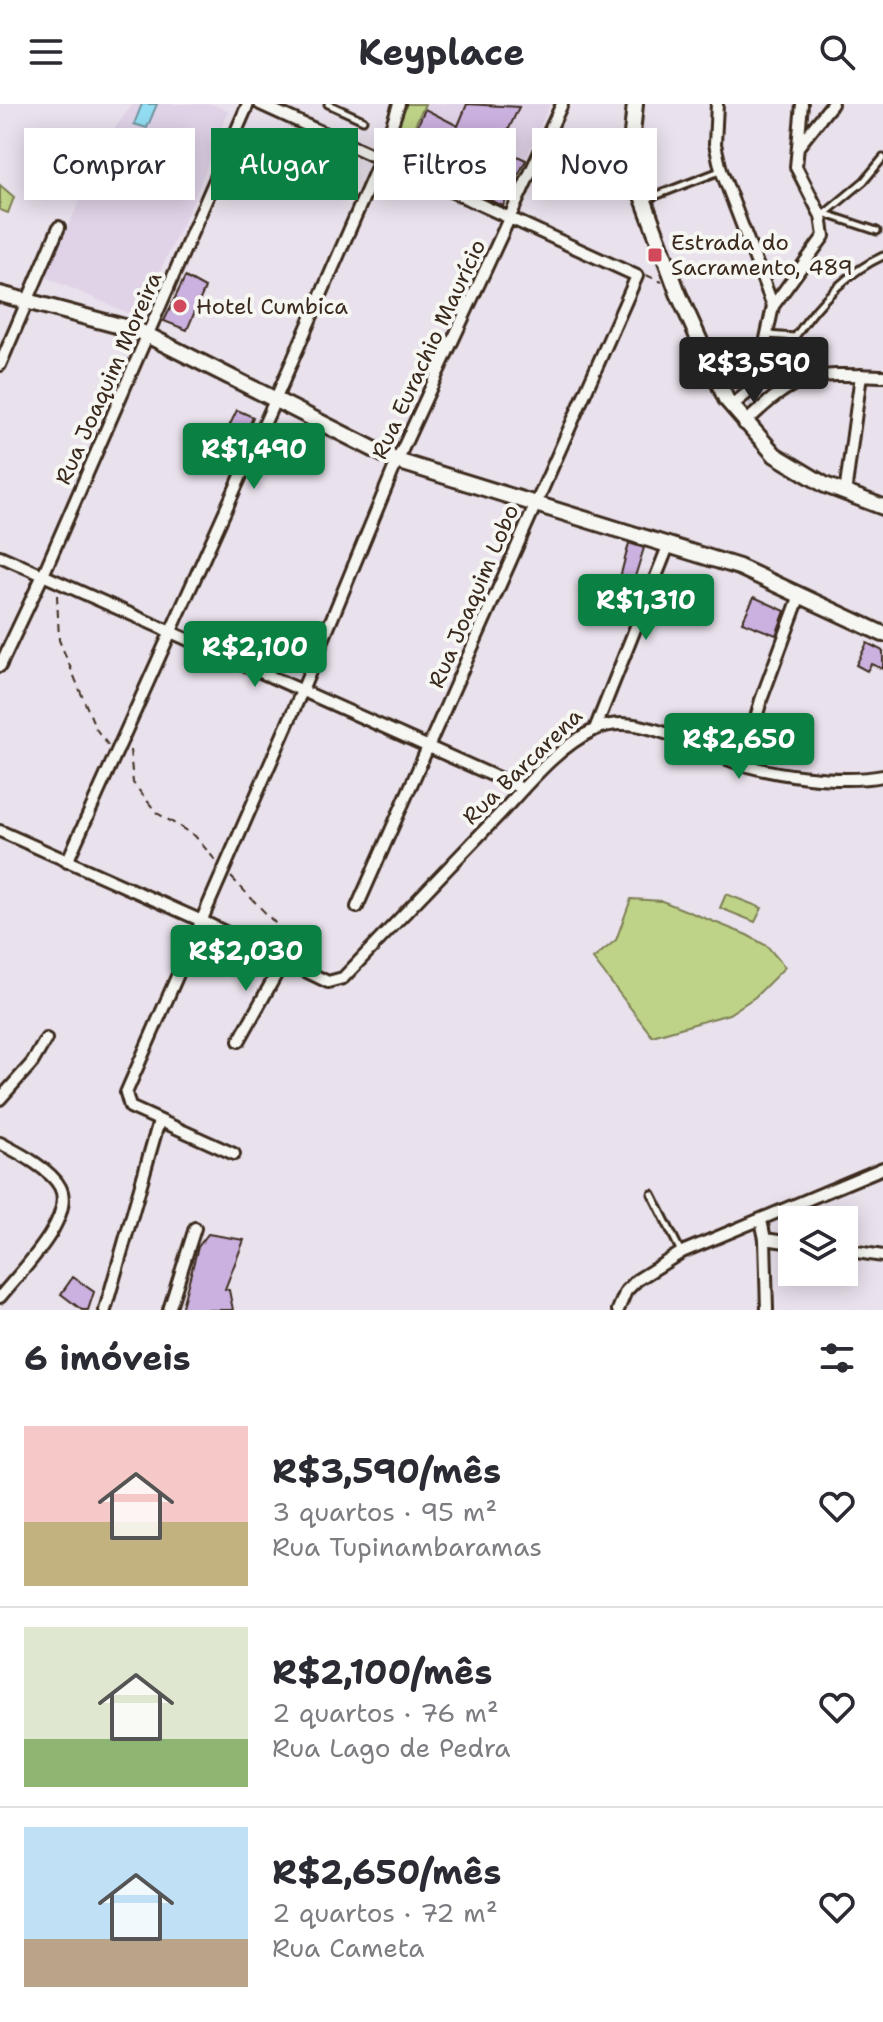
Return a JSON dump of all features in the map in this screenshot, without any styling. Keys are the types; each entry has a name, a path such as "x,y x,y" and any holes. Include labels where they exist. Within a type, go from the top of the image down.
{"main road":[{"path":"635,104 632,158 644,201 678,293 731,406 775,455 845,494 883,507"},
{"path":"0,294 149,335 397,461 739,567 883,634"}],"street":[{"name":"Rua Joaquim Moreira","path":"0,666 149,335 248,104"},
{"path":"260,104 374,157"},
{"path":"391,128 399,104"},
{"name":"Rua Eurachio Maurício","path":"234,1154 130,1107 126,1093 302,691 397,461 562,104"},
{"path":"717,104 715,144 721,170 773,306"},
{"path":"731,406 747,396 758,380 773,306 819,247 824,236 823,215 797,173 802,104"},
{"path":"797,149 832,104"},
{"path":"67,862 172,633 374,174"},
{"path":"474,200 637,276"},
{"path":"0,365 59,227"},
{"name":"Rua Joaquim Lobo","path":"357,907 637,276"},
{"path":"845,494 861,375"},
{"path":"744,424 777,393 805,378 883,376"},
{"path":"758,380 765,392 777,393"},
{"name":"Rua Barcarena","path":"296,968 328,982 343,978 523,789 560,753 595,729 669,544"},
{"path":"0,556 523,789"},
{"path":"743,765 756,715 800,595"},
{"path":"595,729 618,723 639,725 683,738 743,765 849,779 883,776"},
{"path":"0,831 202,921 296,968"},
{"path":"239,1041 283,962"},
{"path":"0,1099 32,1063 46,1039"},
{"path":"105,1310 159,1121"},
{"path":"0,1143 51,1177 60,1187 64,1201 57,1225 0,1297"},
{"path":"618,1310 626,1291 637,1280 682,1252 883,1168"},
{"path":"761,1220 765,1239 767,1310"},
{"path":"169,1310 195,1228"},
{"path":"765,1239 778,1241"},
{"path":"858,1252 883,1256"}],"lane":[{"path":"328,104 363,120"},
{"path":"823,215 864,181 883,158"},
{"path":"644,201 721,170"},
{"path":"823,215 877,231"},
{"path":"767,335 795,337 818,303 868,262 883,256"},
{"path":"652,1194 682,1252"}],"path":[{"path":"637,276 644,274 667,284 671,295 678,293"},
{"path":"57,582 59,640 96,729 110,747 122,743 132,752 133,783 157,813 195,836 299,948 296,968"}],"shaded area":[{"path":"133,104 212,104 228,111 221,128 211,128 211,155 195,197 195,128 115,128"},
{"path":"425,104 550,104 539,128 532,128 532,144 525,160 516,155 516,128 462,128 423,108"},
{"path":"80,200 194,200 138,317 45,277"}],"green space":[{"path":"404,104 425,104 414,128 395,128"},
{"path":"0,185 14,197 8,213 0,210"},
{"path":"726,894 762,908 755,922 720,908"},
{"path":"631,899 662,901 747,935 767,946 785,967 755,997 729,1014 652,1036 593,959 616,940"}],"water":[{"path":"142,104 157,104 147,128 134,124"}],"building":[{"path":"467,104 519,107 509,128 416,128 425,109 458,126"},
{"path":"516,155 526,160 516,180"},
{"path":"490,200 506,200 503,206"},
{"path":"185,277 205,288 187,330 164,321"},
{"path":"237,410 253,417 240,447 223,439"},
{"path":"629,543 644,548 633,583 620,578"},
{"path":"754,597 785,611 776,635 742,622"},
{"path":"867,643 883,651 883,669 871,664 867,671 856,665"},
{"path":"208,1234 244,1240 225,1289 229,1290 233,1310 181,1310 198,1247"},
{"path":"73,1277 94,1292 88,1310 82,1310 61,1294"}],"place":[{"name":"Estrada do Sacramento, 489","path":"655,255"},
{"name":"Hotel Cumbica","path":"180,306"}]}
